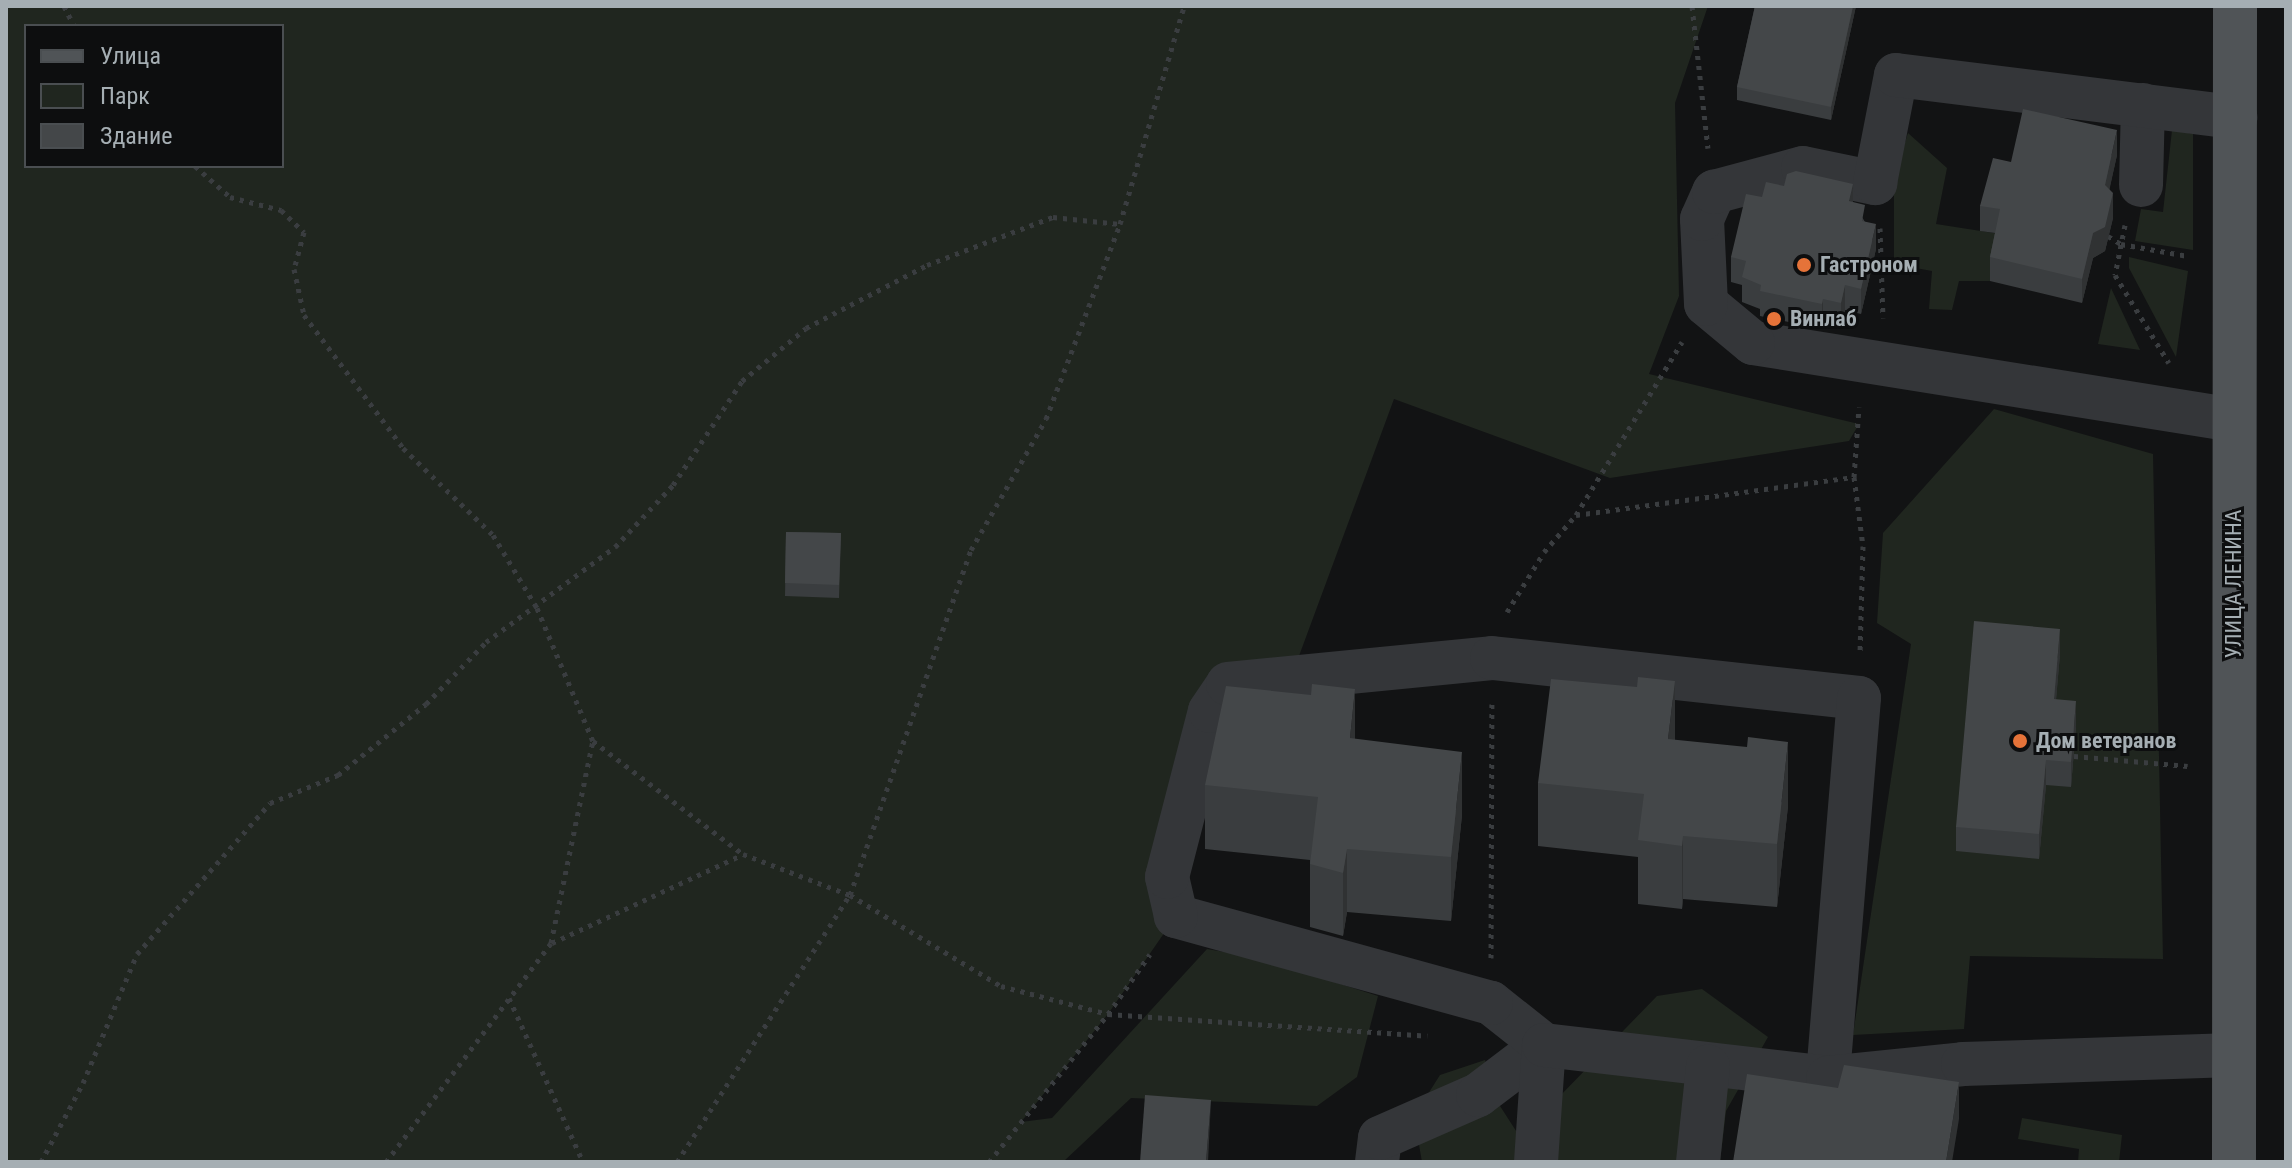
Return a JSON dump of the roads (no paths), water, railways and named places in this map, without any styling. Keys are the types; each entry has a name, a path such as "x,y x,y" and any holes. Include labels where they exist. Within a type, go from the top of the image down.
{"main road":[{"name":"УЛИЦА ЛЕНИНА","path":"2234,1162 2218,417 2235,117 2235,6"}],"lane":[{"path":"2218,417 1753,343 1706,304 1702,219 1714,192 1803,168 1875,183 1896,75 2235,117"},
{"path":"2141,185 2143,105"},
{"path":"1828,1078 1859,698 1492,658 1228,684 1210,711 1167,877 1176,916 1491,1003 1544,1045 1708,1067 1828,1078 1963,1064 2233,1055"},
{"path":"1377,1162 1380,1138 1478,1095 1544,1045"},
{"path":"1536,1162 1544,1045"},
{"path":"1698,1162 1708,1067"}],"place":[{"name":"Гастроном","path":"1804,265"},
{"name":"Винлаб","path":"1774,319"},
{"name":"Дом ветеранов","path":"2020,741"}]}
